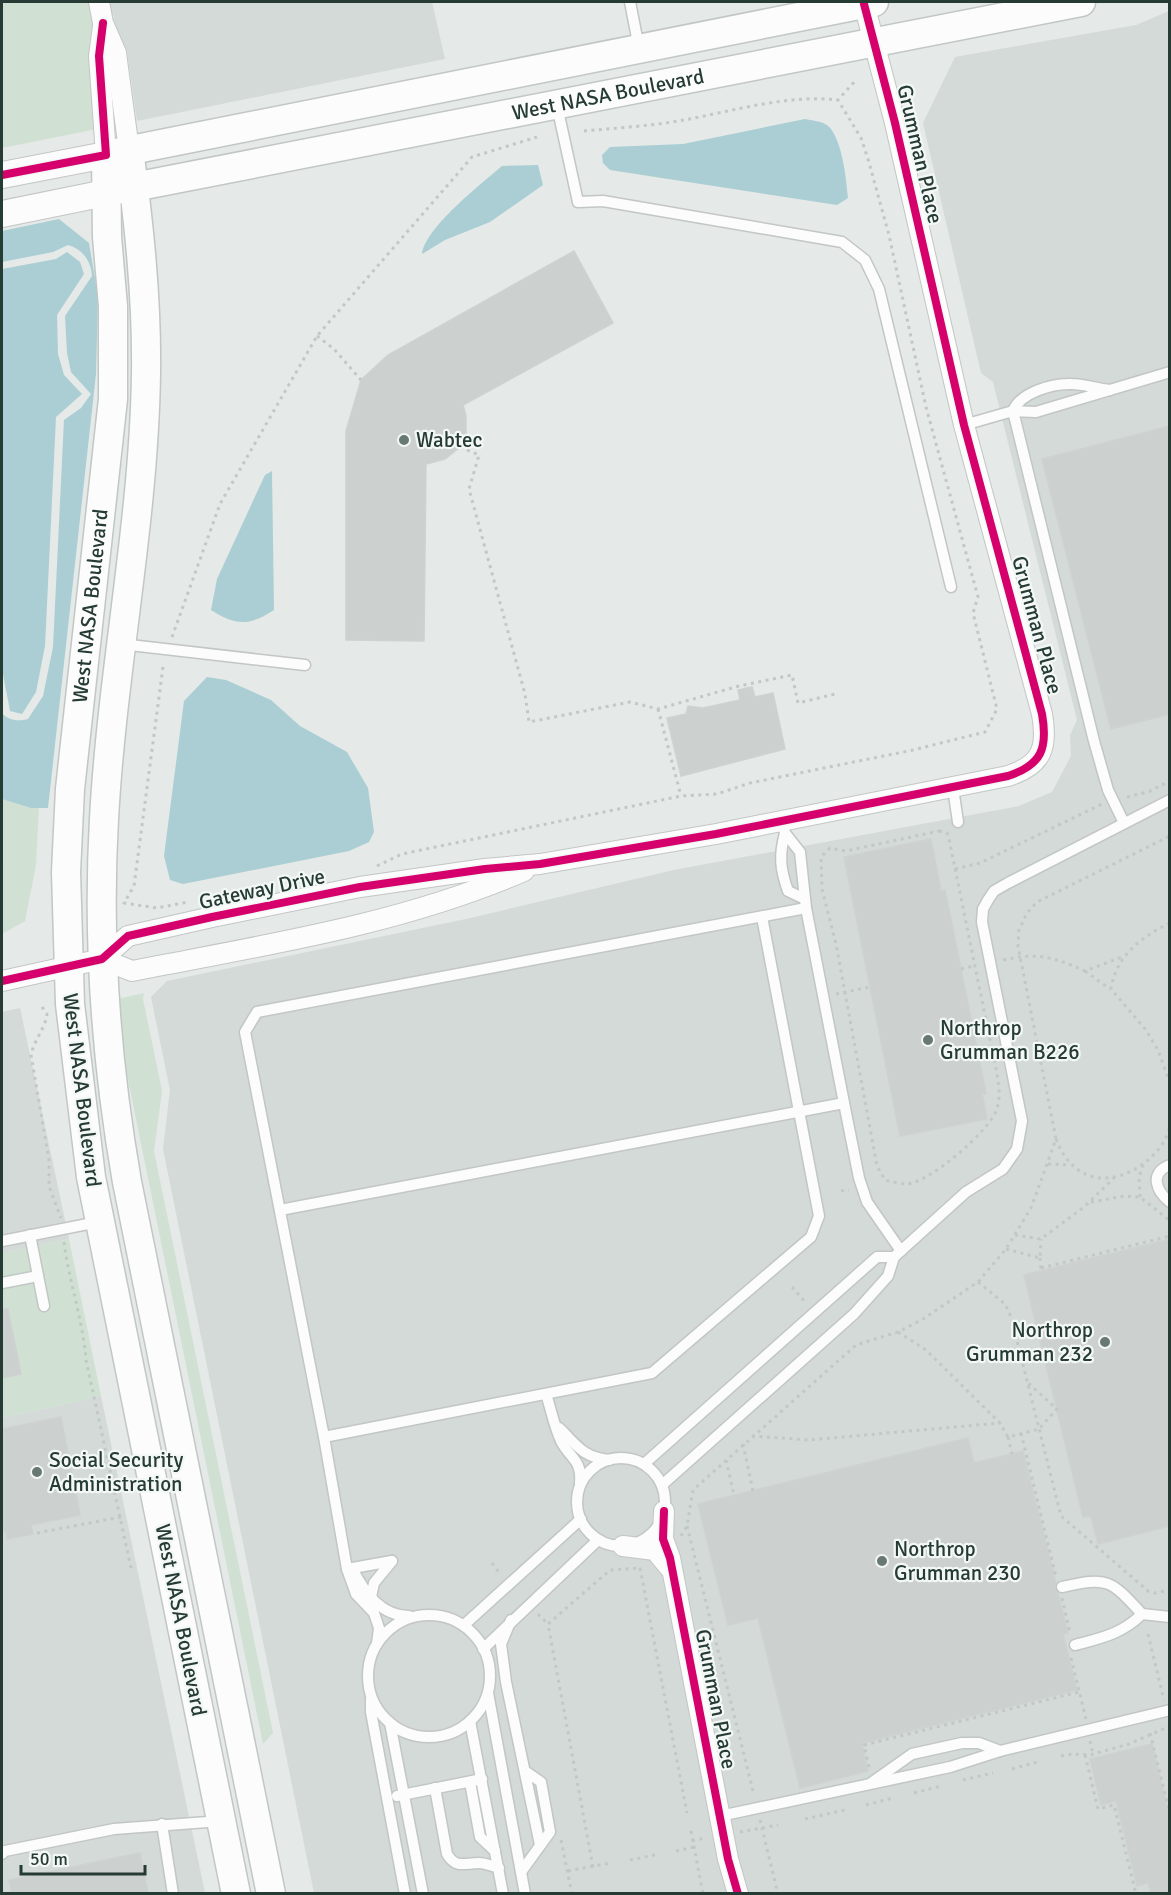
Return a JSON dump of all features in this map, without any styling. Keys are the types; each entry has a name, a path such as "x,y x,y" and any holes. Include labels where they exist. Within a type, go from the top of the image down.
{"main road":[{"name":"West NASA Boulevard","path":"236,1893 100,1222 79,1092 67,967 66,872 71,779 113,399 113,306 120,190 117,152 867,2"},
{"name":"West NASA Boulevard","path":"120,190 1081,2"},
{"name":"West NASA Boulevard","path":"120,190 143,278 146,374 143,439 104,819 102,959 111,1075 121,1147 271,1893"},
{"path":"201,1719 234,1713"}],"street":[{"path":"2,175 117,152 116,53 103,23 99,2"},
{"name":"Grumman Place","path":"540,864 784,827 1022,771 1038,759 1044,734 1042,714 964,425 874,43 867,2"},
{"path":"2,214 120,190"},
{"path":"102,959 132,971 356,926 454,899 540,864"},
{"name":"Gateway Drive","path":"2,981 102,959 128,936 212,917 360,887 485,869 540,864"},
{"name":"Grumman Place","path":"664,1511 663,1539 673,1573 720,1816 738,1893"},
{"name":"Grumman Place","path":"623,1546 655,1550 673,1573"}],"lane":[{"path":"630,2 640,49"},
{"path":"557,105 578,202 603,201 682,216 823,237 850,246 865,260 879,289 951,587"},
{"path":"964,425 1013,411 1035,412 1170,372"},
{"path":"1110,390 1071,384 1060,385 1034,392 1017,402 1013,411 1094,741 1108,790 1124,823"},
{"path":"121,644 305,665"},
{"path":"953,788 958,822"},
{"path":"662,1485 854,1314 888,1276 898,1254 966,1192 1003,1169 1012,1159 1022,1134 1022,1121 982,922 983,909 994,891 1170,800"},
{"path":"784,827 800,852 806,903 859,1178 867,1202 898,1254"},
{"path":"784,827 779,855 783,877 788,891 806,903"},
{"path":"405,1893 370,1712 368,1670 379,1628 374,1613 356,1594 344,1554 324,1437 245,1032 257,1012 762,917 806,903"},
{"path":"324,1437 652,1373 811,1237 819,1216 762,917"},
{"path":"280,1210 844,1103"},
{"path":"1170,1165 1157,1175 1155,1185 1159,1194 1170,1202"},
{"path":"2,1241 100,1222"},
{"path":"30,1235 44,1306"},
{"path":"644,1464 877,1257 898,1254"},
{"path":"2,1283 38,1276"},
{"path":"546,1394 556,1426 562,1442 581,1470 578,1498 581,1519 598,1540 623,1546 638,1543 650,1536 664,1511 662,1485 644,1464 621,1458 609,1460 592,1458 580,1450 556,1426"},
{"path":"580,1487 586,1475 609,1460"},
{"path":"464,1625 581,1519"},
{"path":"483,1648 598,1540"},
{"path":"349,1568 392,1561 374,1582 371,1597"},
{"path":"349,1568 384,1611 398,1616 430,1615 455,1619 464,1625 483,1648 489,1677 487,1692 525,1893"},
{"path":"1062,1587 1100,1580 1113,1585 1142,1614 1170,1617"},
{"path":"1075,1646 1114,1635 1126,1629 1142,1614"},
{"path":"376,1644 387,1631 417,1616"},
{"path":"511,1620 501,1644 506,1682 525,1771 541,1782 550,1832 521,1872"},
{"path":"371,1696 390,1723 405,1732 422,1737 439,1736 456,1730 470,1721 487,1692"},
{"path":"720,1816 950,1767 1000,1751 1167,1706"},
{"path":"470,1721 504,1893"},
{"path":"390,1723 423,1893"},
{"path":"869,1785 912,1754 962,1743 979,1743 1000,1751"},
{"path":"387,1798 482,1779"},
{"path":"470,1782 480,1837 495,1851"},
{"path":"435,1788 447,1854 452,1862 459,1866 481,1863 499,1868"},
{"path":"2,1854 5,1851 114,1829 221,1821"},
{"path":"162,1824 173,1893"}],"path":[{"path":"838,100 855,81"},
{"path":"584,131 679,121 821,98 838,100"},
{"path":"368,869 402,854 681,796 717,794 750,783 913,750 985,732 997,709 973,613 978,597 926,407 889,235 861,138 838,100"},
{"path":"172,637 220,504 317,336 472,157 537,137"},
{"path":"317,336 334,349 361,381"},
{"path":"460,447 479,455 469,489 525,694 529,722 630,702 658,709 740,686 792,675 798,703 835,694"},
{"path":"163,667 134,886 124,903 157,908 192,902"},
{"path":"658,709 681,796"},
{"path":"1123,798 1148,792 1170,781"},
{"path":"955,869 980,864 1104,803"},
{"path":"878,1183 885,1180 908,1184 935,1171 982,1132 995,1114 999,1085 949,839 944,832 846,851 830,848 825,850 821,857 822,889 845,992 878,1166 885,1180"},
{"path":"1085,971 1122,957 1155,930 1170,922"},
{"path":"998,961 1019,956 1053,957 1085,971 1111,989 1146,1030 1158,1050 1170,1083"},
{"path":"1111,989 1113,972 1122,957"},
{"path":"961,969 980,965"},
{"path":"834,994 870,987"},
{"path":"42,1007 47,1014 46,1021 33,1044 32,1055 49,1160 49,1186 57,1201 76,1310 86,1343 86,1360 122,1517 131,1568"},
{"path":"1015,1235 1041,1239 1089,1202 1115,1177 1144,1163 1158,1151 1168,1134 1170,1125"},
{"path":"1056,1139 1070,1165"},
{"path":"1140,1197 1139,1177 1144,1163"},
{"path":"1047,1164 1070,1165 1095,1177 1115,1177"},
{"path":"1089,1202 1125,1196 1140,1197 1170,1221"},
{"path":"1041,1239 1041,1269 1170,1236"},
{"path":"1006,1249 1040,1258"},
{"path":"978,1282 1005,1304 1061,1516 1148,1590 1155,1593 1170,1590"},
{"path":"792,1287 811,1308"},
{"path":"898,1332 926,1350 1000,1423 1008,1437 1012,1454"},
{"path":"1008,1437 1039,1429 1057,1409 1027,1381"},
{"path":"752,1436 809,1440 1000,1423"},
{"path":"743,1444 753,1491"},
{"path":"726,1460 734,1495"},
{"path":"37,1533 122,1517"},
{"path":"687,1526 753,1791"},
{"path":"492,1563 505,1581"},
{"path":"548,1624 610,1570 645,1567"},
{"path":"639,1568 687,1813"},
{"path":"533,1608 548,1624 593,1867"},
{"path":"1149,1634 1167,1706"},
{"path":"870,1770 864,1745 1079,1692"},
{"path":"1061,1756 1093,1754 1129,1744 1170,1726"},
{"path":"1150,1733 1170,1814"},
{"path":"1090,1739 1093,1754"},
{"path":"1085,1755 1098,1809 1114,1805 1136,1893"},
{"path":"1012,1769 1041,1761"},
{"path":"963,1780 993,1773"},
{"path":"914,1792 941,1786"},
{"path":"866,1805 893,1798"},
{"path":"806,1819 845,1810"},
{"path":"760,1819 778,1893"},
{"path":"738,1832 778,1825"},
{"path":"559,1829 572,1893"},
{"path":"691,1831 703,1893"},
{"path":"692,1841 711,1837"},
{"path":"676,1851 693,1847"},
{"path":"630,1860 659,1854"},
{"path":"567,1871 610,1863"}],"shaded area":[{"path":"109,2 432,2 445,59 137,121 127,51 113,22 114,16"},
{"path":"1169,11 1169,1893 314,1893 163,1149 170,1090 151,997 167,981 466,919 674,870 1019,806 1052,792 1071,756 1070,735 1077,720 993,382 981,373 923,123 955,57 1136,25"},
{"path":"20,1008 69,1239 2,1253 2,1012"},
{"path":"101,1396 205,1893 2,1893 2,1418"}],"green space":[{"path":"2,2 89,2 93,24 89,44 97,129 2,148"},
{"path":"2,799 39,807 36,865 25,921 2,934 3,852"},
{"path":"144,993 143,999 162,1091 154,1151 273,1733 263,1744 122,1050 117,999"},
{"path":"69,1239 101,1396 2,1418 2,1253"}],"water":[{"path":"805,119 829,126 838,144 848,198 837,205 610,170 603,163 602,155 610,147 683,144"},
{"path":"538,165 543,185 490,222 445,240 422,254 425,243 443,219 502,166"},
{"path":"59,219 89,243 98,296 96,374 48,808 31,808 2,799 2,713 14,720 28,719 43,696 53,647 64,420 81,408 91,394 71,372 67,353 65,316 92,276 85,256 78,249 68,245 53,252 2,262 2,231"},
{"path":"67,252 80,262 84,274 57,315 58,354 64,375 82,394 56,417 45,646 36,692 22,714 10,711 2,669 2,269 56,259"},
{"path":"272,471 274,610 250,621 235,621 211,610 217,579 265,475"},
{"path":"207,677 226,680 271,700 300,726 347,752 368,788 374,832 369,842 349,851 183,884 170,880 164,856 184,701"}],"building":[{"name":"Wabtec","path":"574,251 613,323 463,405 466,416 466,434 460,447 445,459 426,464 424,641 346,640 346,431 361,380 388,355"},
{"path":"1170,426 1170,714 1111,729 1042,459"},
{"path":"752,687 755,697 773,693 785,749 681,776 667,718 686,714 688,706 703,708 740,700 738,690"},
{"name":"Northrop Grumman B226","path":"931,839 941,891 945,890 986,1094 982,1094 987,1119 900,1136 844,857"},
{"name":"Northrop Grumman 232","path":"1170,1239 1170,1526 1098,1544 1091,1516 1083,1517 1024,1275"},
{"path":"2,1309 8,1309 21,1374 2,1378"},
{"name":"Social Security Administration","path":"61,1417 80,1515 31,1525 33,1534 7,1539 6,1531 2,1532 2,1429"},
{"name":"Northrop Grumman 230","path":"968,1438 974,1463 1023,1451 1056,1583 1055,1589 1068,1633 1063,1634 1077,1690 862,1743 868,1771 800,1788 758,1618 728,1625 698,1504"},
{"path":"1152,1744 1170,1819 1170,1893 1151,1893 1148,1883 1137,1886 1116,1801 1101,1805 1090,1759"},
{"path":"140,1853 148,1893 12,1893 9,1880"}],"cycle path":[{"path":"2,981 102,959 128,936 212,917 360,887 485,869 540,864 716,834 1008,776 1019,772 1035,761 1043,746 1042,714 964,425 895,123 864,4"},
{"path":"2,175 106,155 99,56 103,23"},
{"path":"664,1511 663,1539 670,1558 728,1859 738,1894"}],"place":[{"name":"Wabtec","path":"404,440"},
{"name":"Northrop Grumman B226","path":"928,1040"},
{"name":"Northrop Grumman 232","path":"1105,1342"},
{"name":"Social Security Administration","path":"37,1472"},
{"name":"Northrop Grumman 230","path":"882,1561"}]}
